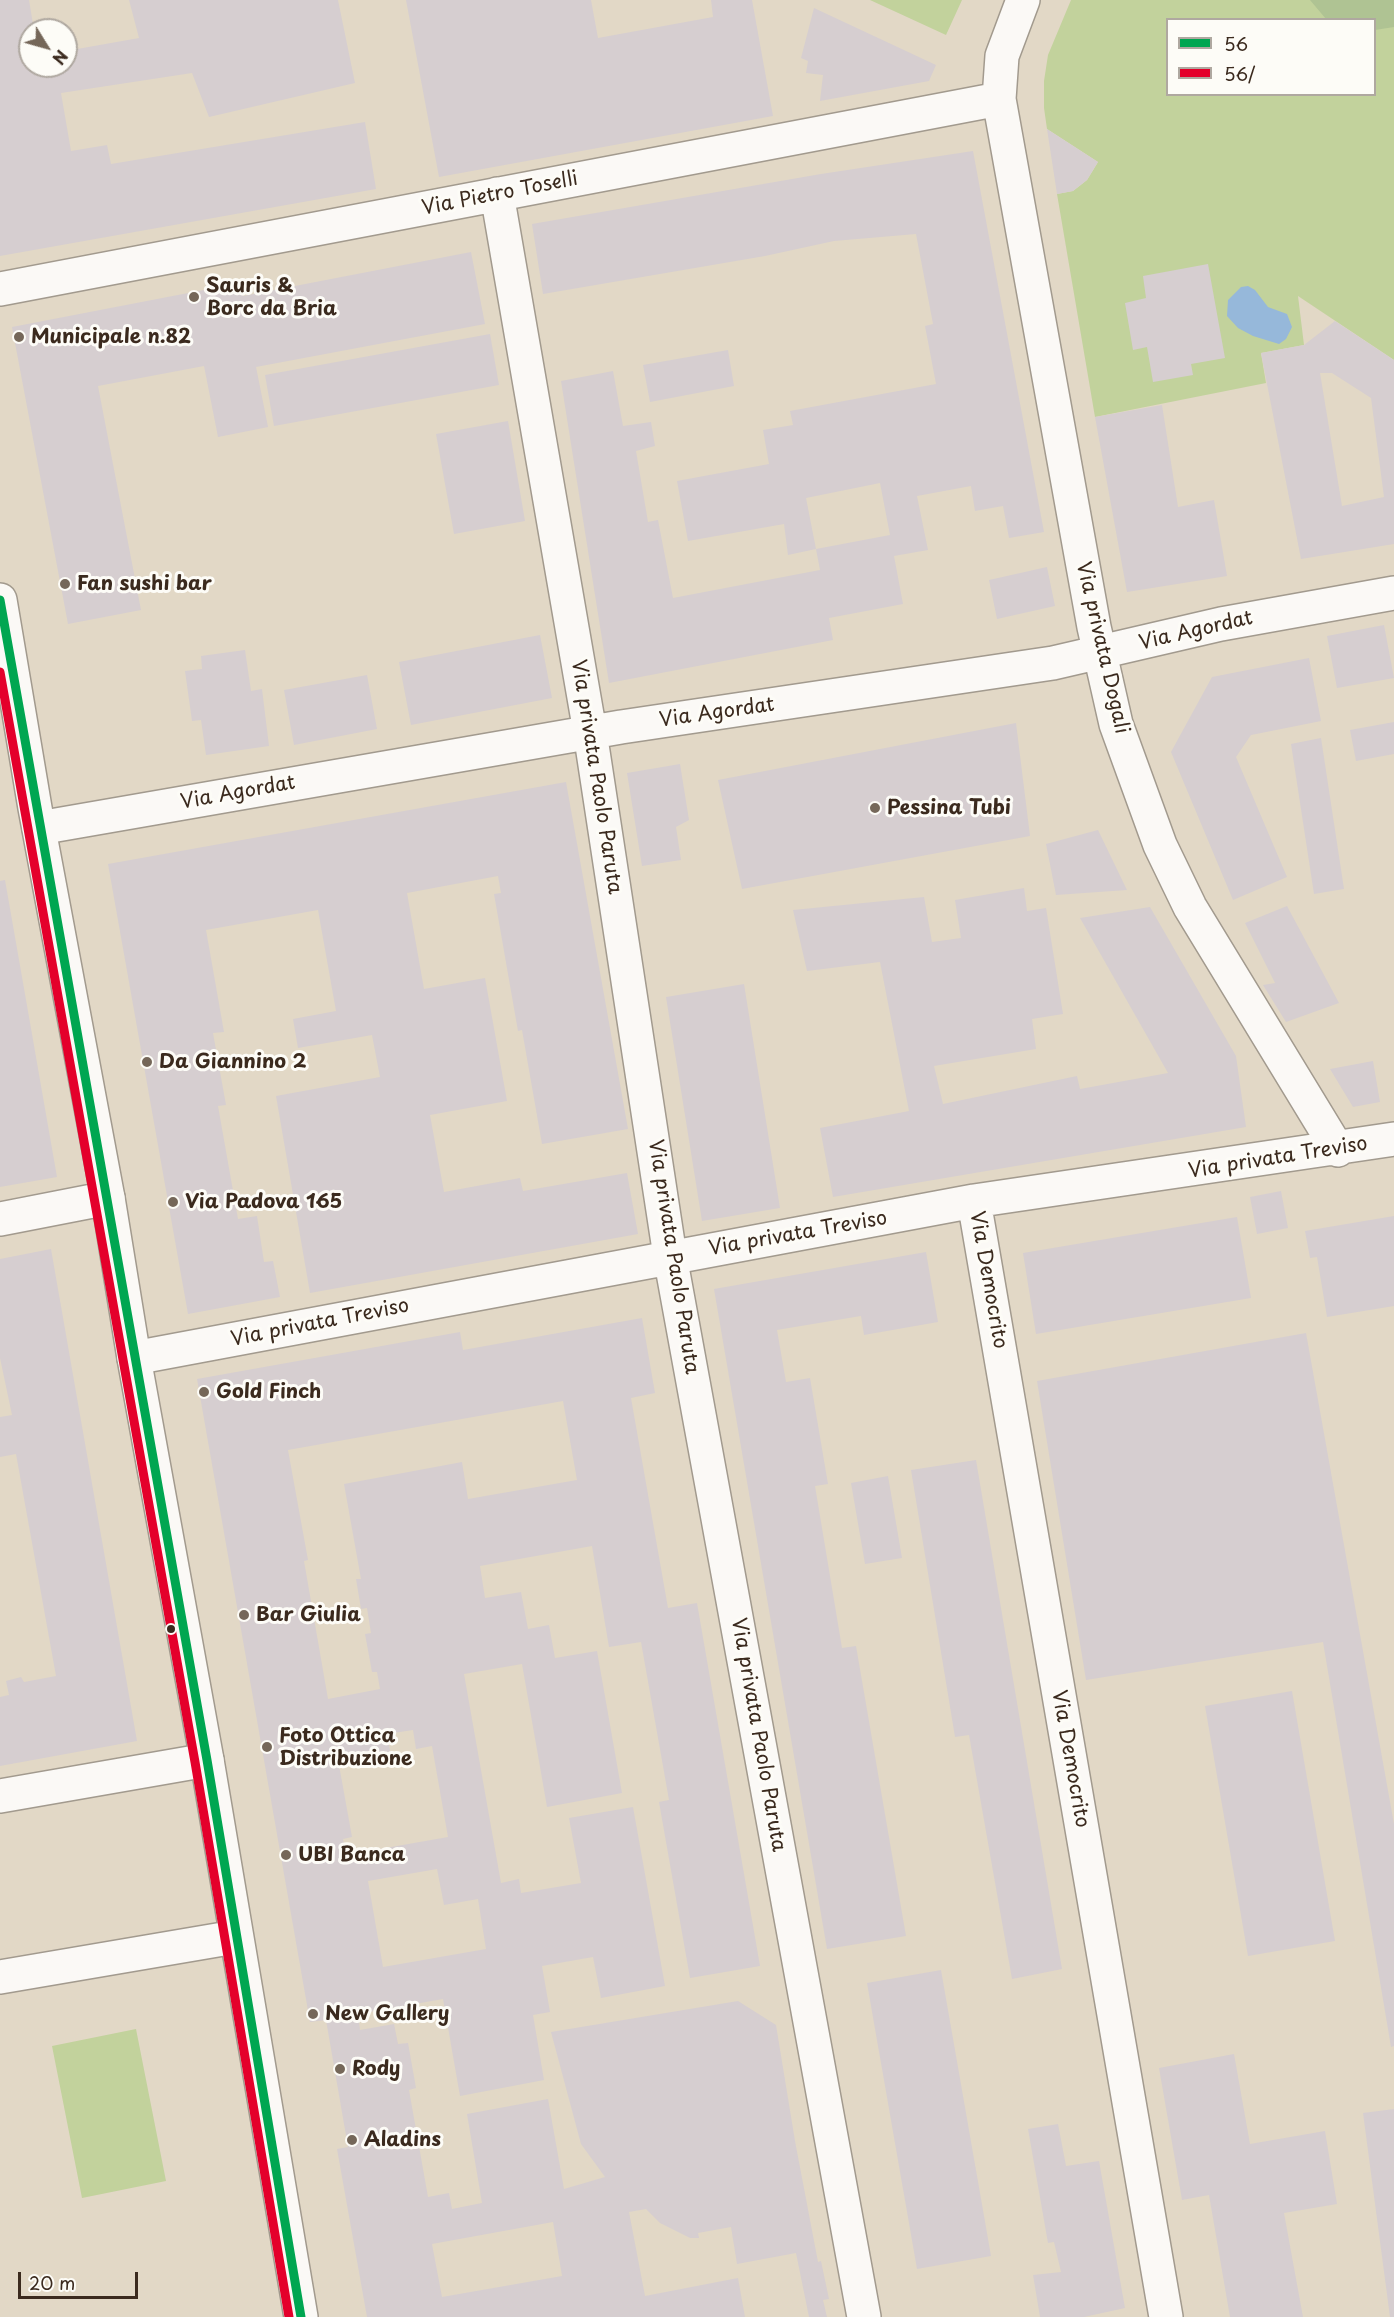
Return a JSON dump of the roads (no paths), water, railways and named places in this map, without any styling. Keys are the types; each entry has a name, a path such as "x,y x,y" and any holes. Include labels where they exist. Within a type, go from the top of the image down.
{"street":[{"name":"Via privata Dogali","path":"1023,0 1002,56 999,99 1100,653 1116,724 1150,820 1173,874 1199,925 1338,1150"},
{"name":"Via Pietro Toselli","path":"0,289 999,99"},
{"name":"Via privata Paolo Paruta","path":"497,194 590,732 670,1256 864,2317"},
{"name":"Via Agordat","path":"39,828 590,732 1053,663 1221,624 1394,593"},
{"path":"0,600 207,1760 301,2317"},
{"name":"Via privata Treviso","path":"134,1358 974,1201 1338,1150 1394,1139"},
{"path":"0,1219 108,1198"},
{"name":"Via Democrito","path":"974,1201 1166,2317"},
{"path":"0,1796 207,1760"},
{"path":"0,1977 235,1936"}],"water":[{"path":"1248,286 1255,290 1268,307 1287,314 1292,327 1286,339 1279,344 1253,336 1238,328 1227,316 1228,300 1241,287"}],"place":[{"name":"Sauris & Borc da Bria","path":"194,297"},
{"name":"Municipale n.82","path":"19,337"},
{"name":"Fan sushi bar","path":"65,584"},
{"name":"Pessina Tubi","path":"875,808"},
{"name":"Da Giannino 2","path":"147,1062"},
{"name":"Via Padova 165","path":"173,1202"},
{"name":"Gold Finch","path":"204,1392"},
{"name":"Bar Giulia","path":"244,1615"},
{"name":"Foto Ottica Distribuzione","path":"267,1747"},
{"name":"UBI Banca","path":"286,1855"},
{"name":"New Gallery","path":"313,2014"},
{"name":"Rody","path":"340,2069"},
{"name":"Aladins","path":"352,2140"}]}
